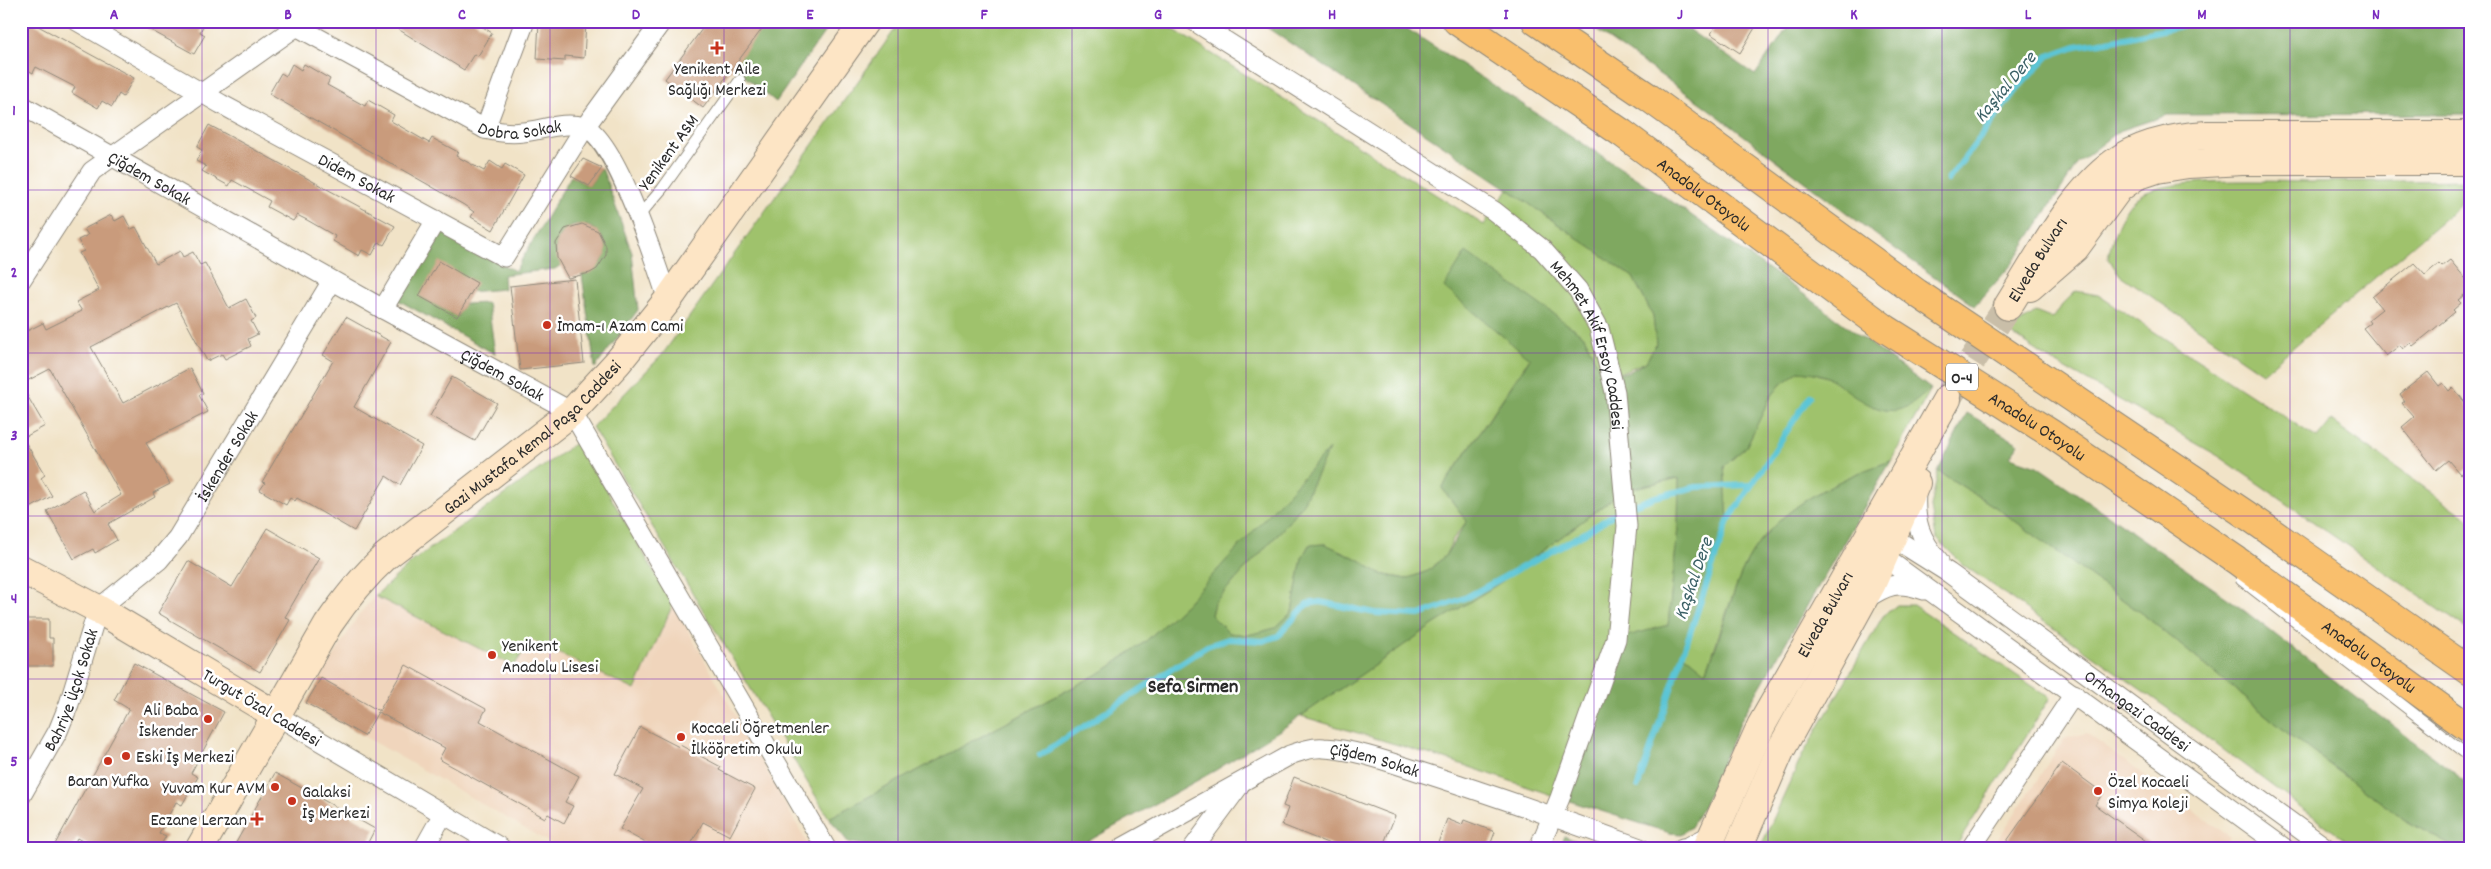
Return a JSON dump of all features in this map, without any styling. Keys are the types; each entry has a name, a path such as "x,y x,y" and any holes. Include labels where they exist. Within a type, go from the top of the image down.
{"highway":[{"name":"Anadolu Otoyolu","path":"1457,21 1622,133 1886,329 2050,433 2236,560 2470,729"},
{"name":"O-4","path":"1536,21 1648,97 1917,293 2254,520 2470,671"}],"main road":[{"name":"Gazi Mustafa Kemal Paşa Caddesi","path":"200,848 328,625 365,576 386,556 572,412 618,362 668,300 866,21"},
{"name":"Elveda Bulvarı","path":"2470,135 2207,135 2181,137 2153,144 2114,163 2098,177 2054,233 2008,306 2075,248 2119,188 2136,176 2157,169 2188,164 2242,161 2470,161"},
{"name":"Elveda Bulvarı","path":"1710,841 1761,726 1879,541 1917,481 1937,433 1947,400 1879,541 1862,602 1796,718 1738,848"},
{"name":"Turgut Özal Caddesi","path":"21,569 98,609 276,715"}],"street":[{"name":"Didem Sokak","path":"77,21 504,258 585,127"},
{"path":"485,129 525,21"},
{"path":"585,127 662,21"},
{"name":"Mehmet Akif Ersoy Caddesi","path":"1194,21 1494,211 1542,248 1578,290 1598,328 1615,392 1624,490 1626,526 1625,567 1616,639 1539,848"},
{"path":"21,280 92,171 204,93 297,23"},
{"name":"Dobra Sokak","path":"297,23 485,129 512,133 557,126 585,127 598,136 610,151 638,218 668,300"},
{"name":"Çiğdem Sokak","path":"21,105 332,281 572,412"},
{"path":"383,309 436,220"},
{"name":"İskender Sokak","path":"98,609 159,560 178,537 332,281"},
{"path":"572,412 826,848"},
{"name":"Orhangazi Caddesi","path":"1917,481 1916,521 1921,536 1949,574"},
{"name":"Orhangazi Caddesi","path":"1879,541 1949,574 2326,848"},
{"name":"Orhangazi Caddesi","path":"1879,541 1940,596 2284,848"},
{"name":"Orhangazi Caddesi","path":"1862,602 1882,588 1893,584 1906,584 1940,596"},
{"name":"Bahriye Üçok Sokak","path":"21,796 58,731 98,609"},
{"path":"1970,848 2074,694"},
{"name":"Turgut Özal Caddesi","path":"276,715 501,848"},
{"name":"Çiğdem Sokak","path":"1122,848 1290,755 1307,749 1336,749 1386,761 1552,816 1640,848"},
{"path":"1193,848 1244,779"},
{"path":"424,848 443,814"},
{"path":"1682,848 1710,841"}],"lane":[{"name":"Yenikent ASM","path":"638,218 662,189 740,80"},
{"path":"2050,433 2201,549"},
{"path":"2232,574 2470,757"},
{"path":"2439,651 2470,666"}],"shaded area":[{"name":"Yenikent Anadolu Lisesi","path":"578,441 673,604 810,848 559,848 364,736 378,712 321,678 358,616 381,589 413,561"},
{"name":"Özel Kocaeli Simya Koleji","path":"2086,733 2230,837 2222,848 1992,848 2064,739"}],"green space":[{"path":"751,21 832,21 776,102 733,67"},
{"path":"901,21 1160,21 1484,225 1508,189 1633,277 1653,316 1656,344 1646,362 1604,379 1444,287 1530,358 1442,488 1467,521 1453,539 1445,556 1428,571 1406,579 1380,574 1360,560 1325,544 1309,545 1302,558 1292,612 1275,629 1248,635 1228,633 1211,615 1214,603 1301,507 1328,451 1186,604 1146,641 1107,669 829,818 592,427 662,355"},
{"path":"1257,21 1395,21 1674,203 1805,295 1931,389 1909,406 1898,410 1887,410 1867,403 1825,376 1799,371 1781,384 1770,398 1746,447 1724,466 1728,521 1683,653 1706,672 1742,572 1753,551 1768,532 1785,516 1825,489 1847,478 1891,461 1741,720 1703,807 1691,827 1681,834 1670,833 1560,798 1616,639 1668,625 1678,528 1679,478 1624,490 1501,582 1433,625 1285,727 1216,770 1076,848 881,848 848,842 829,818 1107,669 1146,641 1186,604 1329,449 1301,507 1214,603 1211,615 1229,633 1248,635 1275,628 1292,612 1302,558 1309,545 1325,544 1360,560 1380,574 1406,579 1428,571 1445,556 1467,521 1442,488 1530,359 1444,287 1466,252 1584,336 1604,379 1632,370 1646,362 1656,344 1653,316 1633,277 1508,189"},
{"path":"1583,21 1676,21 1755,75 1792,21 2470,21 2470,114 2167,115 2119,131 2078,163 2012,264 1975,306 1876,235 1702,104"},
{"path":"602,168 632,253 638,310 595,368 582,275 602,262 606,246 604,240 594,229 584,225 573,225 559,237 556,253 561,265 555,269 503,275 504,289 420,296 457,317 464,304 488,303 495,354 398,300 438,231 515,271 571,176 589,186"},
{"path":"2470,180 2470,197 2263,373 2120,275 2108,259 2117,227 2131,203 2136,198 2150,191 2171,186 2221,181"},
{"path":"2076,291 2098,295 2317,438 2331,421 2470,520 2470,631 2220,457 2055,363 2009,332 2035,312 2053,319 2062,305"},
{"path":"1799,371 1812,372 1908,406 1931,389 1891,461 1847,478 1825,489 1785,516 1768,532 1753,551 1742,572 1706,673 1683,653 1728,521 1724,466 1746,447 1770,398 1781,384"},
{"path":"1967,413 2019,444 2010,457 2037,466 2233,602 2470,785 2470,848 2455,848 2405,820 2295,739 2149,619 2000,510 1938,471"},
{"path":"578,441 673,604 635,690 531,640 514,666 375,596 413,561"},
{"path":"1938,471 2000,510 2149,619 2295,739 2405,820 2455,848 2356,848 2167,708 1962,564 1936,538 1931,507"},
{"path":"1679,478 1678,528 1668,626 1652,629 1560,798 1455,762 1301,716 1433,625 1501,582 1624,490"},
{"path":"1897,605 1913,605 2050,698 1955,848 1760,848 1802,756 1883,616"},
{"path":"1564,836 1591,847 1594,848 1559,848"}],"building":[{"path":"21,21 29,21 134,78 123,97 119,94 112,107 102,101 98,108 72,93 75,87 36,67 33,73 21,66"},
{"path":"134,21 206,21 200,32 205,35 194,54"},
{"path":"385,21 474,21 492,33 478,56 474,54 464,70"},
{"path":"539,21 586,21 584,58 565,56 565,61 537,59"},
{"name":"Yenikent Aile Sağlığı Merkezi","path":"708,21 751,21 762,29 703,108 665,79"},
{"path":"1718,21 1759,21 1740,53 1711,34"},
{"path":"292,64 301,70 304,64 330,79 327,85 365,106 368,100 394,115 391,121 429,143 432,138 458,152 456,156 484,171 490,161 502,169 505,164 524,175 493,230 471,217 474,212 464,205 269,94 281,73 286,76"},
{"path":"209,125 395,226 384,245 379,242 372,255 362,250 359,256 333,241 335,236 307,220 297,215 293,221 267,207 270,201 232,180 229,186 202,171 206,166 196,161 202,150 197,147"},
{"path":"583,159 602,168 589,186 571,176"},
{"path":"111,215 115,221 124,216 131,229 136,227 156,264 180,251 183,257 193,252 200,265 205,263 229,308 246,299 256,318 251,321 258,334 248,339 251,346 225,359 222,354 207,361 176,303 91,347 123,403 190,368 203,393 199,395 208,412 146,443 170,484 153,493 155,497 108,524 117,540 95,553 93,549 74,559 47,511 83,490 95,511 121,495 50,369 21,384 21,334 43,323 46,329 82,311 76,302 99,290 79,253 84,251 78,240 88,235 84,229"},
{"path":"582,224 598,231 606,246 606,255 597,269 590,273 568,278 557,258 556,243 565,229"},
{"path":"2450,260 2470,284 2470,290 2458,300 2461,303 2453,310 2455,312 2413,346 2410,343 2403,349 2400,345 2386,356 2363,328 2370,323 2368,320 2382,309 2372,297 2414,263 2425,275 2439,263 2442,266"},
{"path":"439,261 477,283 457,317 419,296"},
{"name":"İmam-ı Azam Cami","path":"575,279 584,363 520,370 510,286"},
{"path":"346,317 391,342 354,407 422,446 400,485 386,476 354,531 297,498 295,501 290,498 286,505 260,490 265,483 262,482 333,361 323,355"},
{"path":"2428,372 2439,386 2443,383 2449,391 2453,387 2470,409 2470,467 2460,474 2448,460 2436,470 2402,427 2414,417 2402,403 2405,401 2400,394"},
{"path":"452,377 497,403 475,441 430,416"},
{"path":"21,385 45,426 23,438 45,475 41,478 52,496 21,513"},
{"path":"267,528 319,558 285,617 290,620 260,672 158,613 188,561 232,587"},
{"path":"21,619 49,619 49,638 53,638 53,666 21,666"},
{"name":"Eski İş Merkezi","path":"134,663 224,712 191,773 198,777 182,805 176,802 159,833 166,836 159,848 94,848 77,838 72,848 53,848 129,709 114,700"},
{"name":"Yenikent Anadolu Lisesi","path":"406,665 486,709 480,721 579,776 565,802 573,806 564,823 548,814 545,818 439,759 445,748 378,712 364,736 306,703 321,678 379,711"},
{"path":"640,727 679,747 680,745 721,767 719,770 755,789 730,836 703,822 689,848 655,848 620,829 643,789 615,774"},
{"path":"2062,763 2103,793 2095,805 2156,848 2002,848"},
{"name":"Galaksi İş Merkezi","path":"275,773 375,829 365,848 233,848"},
{"path":"1294,777 1395,816 1382,848 1340,848 1282,825 1288,808 1283,806"},
{"path":"1447,819 1462,825 1464,820 1495,832 1489,848 1436,848"}],"waterway":[{"name":"Kaşkal Dere","path":"1948,180 2016,90 2048,56 2076,46 2181,26 2189,21"},
{"name":"Kaşkal Dere","path":"1638,786 1728,521 1810,396"},
{"path":"1040,755 1207,646 1228,639 1263,641 1278,636 1307,604 1320,602 1375,613 1420,615 1467,597 1583,534 1621,510 1655,497 1696,487 1750,485"}],"tunnel":[{"path":"1949,396 2008,306"}],"place":[{"name":"Yenikent Aile Sağlığı Merkezi","path":"717,48"},
{"name":"İmam-ı Azam Cami","path":"547,325"},
{"name":"Yenikent Anadolu Lisesi","path":"492,655"},
{"name":"Ali Baba İskender","path":"208,719"},
{"name":"Kocaeli Öğretmenler İlköğretim Okulu","path":"681,737"},
{"name":"Eski İş Merkezi","path":"126,756"},
{"name":"Baran Yufka","path":"108,761"},
{"name":"Yuvam Kur AVM","path":"275,787"},
{"name":"Özel Kocaeli Simya Koleji","path":"2098,791"},
{"name":"Galaksi İş Merkezi","path":"292,801"},
{"name":"Eczane Lerzan","path":"257,819"}],"district":[{"name":"Sefa Sirmen","path":"1193,685"}]}
